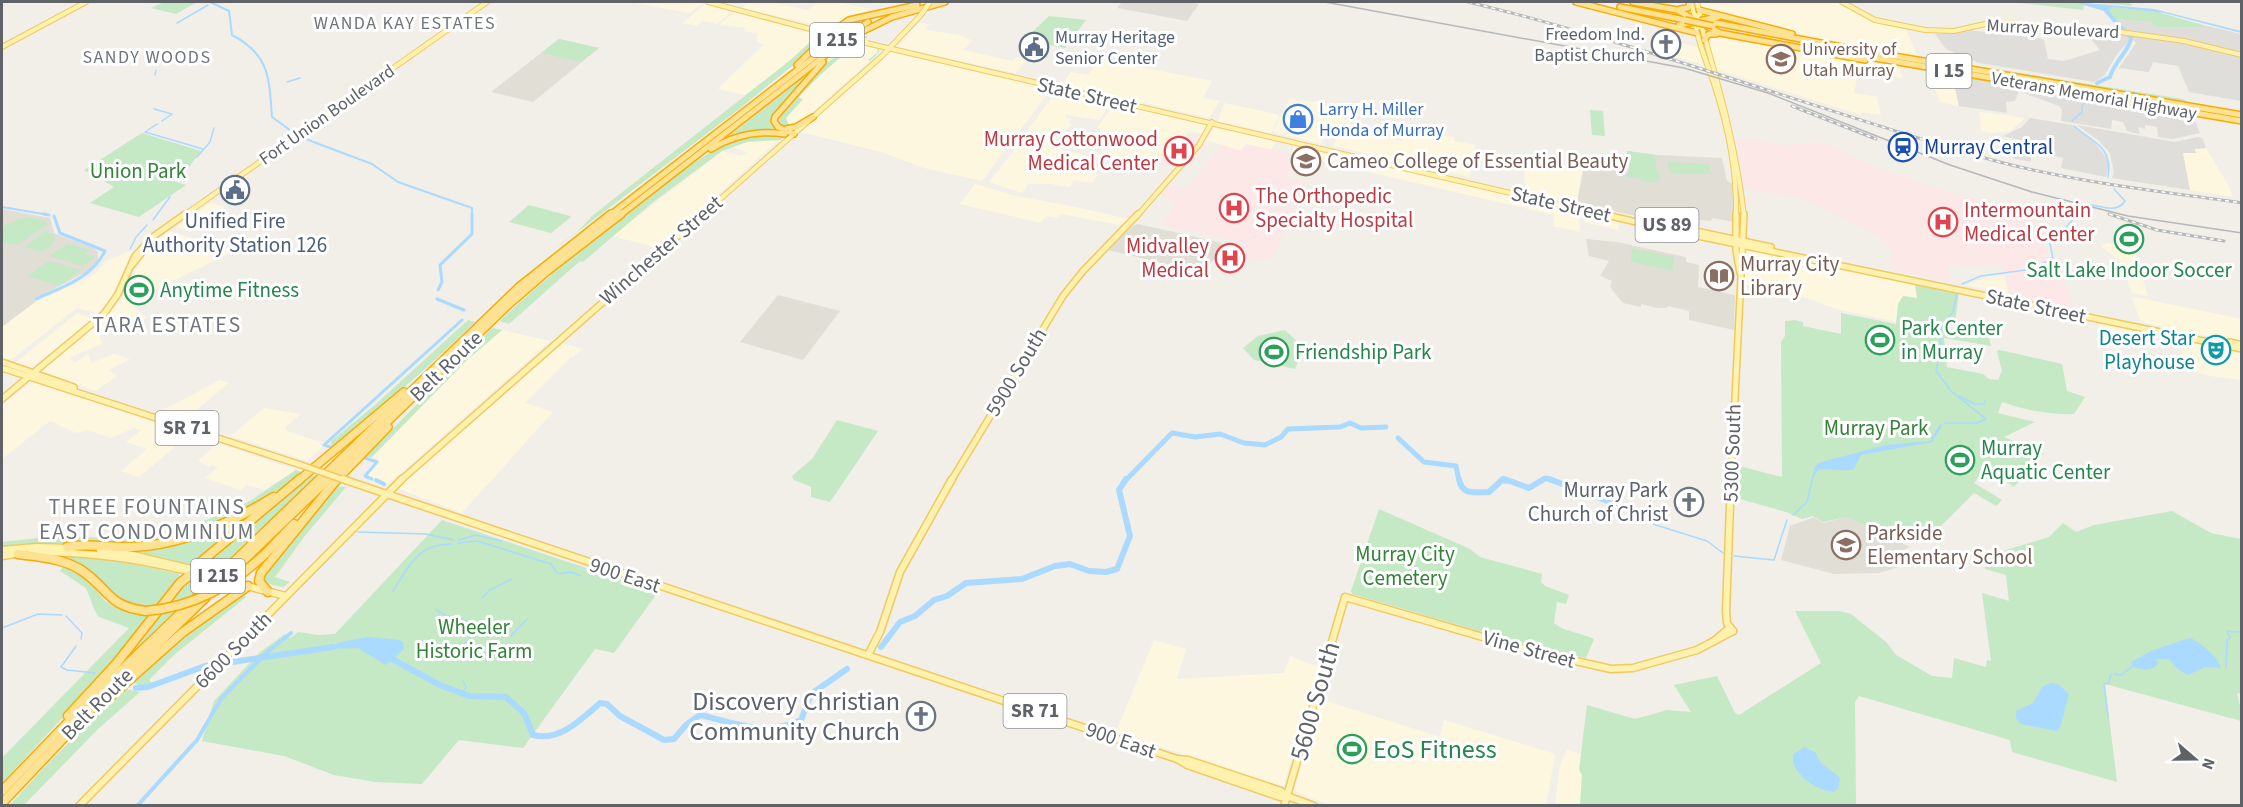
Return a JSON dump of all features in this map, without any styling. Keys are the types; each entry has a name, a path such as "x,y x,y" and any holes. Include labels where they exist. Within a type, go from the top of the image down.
{"highway":[{"name":"Belt Route","path":"2,803 91,709 543,267 845,35 876,18 929,2"},
{"name":"Belt Route","path":"2,790 80,710 442,365 526,289 845,40 870,26 945,2"},
{"path":"1576,2 1697,33"},
{"name":"Veterans Memorial Highway","path":"1594,2 1684,18"},
{"name":"Veterans Memorial Highway","path":"1614,2 1916,65 2203,111 2241,115"},
{"path":"1633,2 1684,9 1689,7 1690,2"},
{"path":"725,125 803,60 831,33 855,18 917,5"},
{"path":"1665,7 1683,12 1714,31 1728,35 1857,58 1916,65"},
{"path":"1699,10 1871,52"},
{"path":"794,134 775,124 775,117 825,60 872,28 913,11"},
{"path":"1665,23 1682,25 1714,17 1733,18"},
{"name":"Veterans Memorial Highway","path":"1712,24 2185,108"},
{"path":"1704,40 1709,34 1728,35"},
{"name":"Veterans Memorial Highway","path":"2203,111 2241,121"},
{"path":"782,129 794,128 813,117"},
{"path":"638,201 730,138 760,131 794,134"},
{"path":"2,790 116,664 180,583 198,574 202,561 324,459 442,365"},
{"path":"18,554 66,562 91,577 105,595 116,604 146,611 174,608 213,593 235,580 265,554 442,365"},
{"path":"67,548 132,547 163,543 195,535 261,506 324,459"},
{"path":"268,592 261,585 259,576 326,491"},
{"path":"38,763 183,632 248,586"}],"main road":[{"path":"2,47 86,2"},
{"name":"Fort Union Boulevard","path":"2,399 104,314 116,298 132,265 147,246 167,228 487,2"},
{"name":"State Street","path":"708,2 890,48 1740,243 2241,347"},
{"name":"Winchester Street","path":"386,494 882,56 907,32 929,2"},
{"name":"5300 South","path":"1690,2 1702,28 1723,98 1743,209 1740,243"},
{"path":"1697,2 1700,14 1696,28 1701,51 1717,92 1733,170 1739,188"},
{"name":"Murray Boulevard","path":"1842,2 1859,13 1881,22 1932,31 1954,31 1985,24 2007,23 2123,32 2184,41 2241,55"},
{"path":"864,41 880,49 882,56"},
{"name":"5900 South","path":"868,655 885,621 897,580 906,560 1042,327 1074,281 1155,197 1199,145 1212,122"},
{"name":"5300 South","path":"1733,631 1727,623 1726,611 1740,273 1739,188"},
{"name":"900 East","path":"2,362 31,375"},
{"name":"900 East","path":"2,368 74,387 74,390 1178,759 1187,765 1280,797 1287,796 1314,806"},
{"name":"6600 South","path":"79,806 386,494"},
{"path":"2,550 46,546 133,555 191,569 198,574"},
{"path":"2,556 51,552 96,553 198,574 286,596"},
{"name":"Vine Street","path":"1345,597 1531,651 1611,669 1637,667 1697,650 1733,631"},
{"name":"5600 South","path":"1284,806 1345,597"}],"shaded area":[{"path":"628,2 698,2 702,3 690,13"},
{"path":"746,2 768,2 808,10 819,2 836,2 872,9 843,18 826,28 743,8"},
{"path":"1122,2 1199,4 1187,21 1117,8"},
{"path":"1699,2 1839,2 1862,16 1906,30 1918,57 1801,35 1704,9"},
{"path":"705,4 732,11 717,24 703,21 697,26 682,23"},
{"path":"736,11 820,33 793,58 745,95 718,89 764,44 757,42 756,38 759,34 744,31 746,28 719,25"},
{"path":"2115,19 2151,22 2156,27 2204,27 2203,25 2241,34 2241,101 2189,92 2178,66 2153,62 2149,72 2119,68 2136,43"},
{"path":"919,23 929,24 925,30 960,35 973,41 963,50 1012,61 1016,57 1027,60 1015,73 898,47"},
{"path":"1969,30 2039,38 2044,40 2048,59 2064,61 2100,50 2085,32 2125,34 2130,40 2117,54 2104,76 2094,82 1979,63 1946,49 1935,34"},
{"path":"1710,34 1758,40 1898,67 1903,78 1868,73 1859,69 1854,93 1877,97 1881,115 1861,112 1861,115 1715,69 1708,40"},
{"path":"559,39 599,48 533,102 491,92"},
{"path":"1677,42 1697,47 1704,65 1672,56 1675,55"},
{"path":"860,43 881,51 797,126 787,125 784,117 799,97 824,70"},
{"path":"891,51 1052,88 982,181 924,168 881,152 801,132"},
{"path":"1099,59 1212,81 1203,98 1220,101 1209,118 1062,84 1071,72 1088,75"},
{"path":"1929,73 2193,116 2200,133 2173,139 2158,137 2157,127 2145,125 2145,129 2138,127 2140,134 2127,131 2123,122 2112,120 2111,129 2061,121 2062,110 2059,106 2019,91 2015,101 2006,102 2007,113 1959,106 1955,88 1933,85"},
{"path":"1933,85 1955,88 1959,106 1940,102"},
{"path":"1057,90 1112,103 1099,120 1066,115 1065,117 1071,119 1068,123 1072,124 1066,131 1061,130 1045,137 1026,133"},
{"path":"1290,98 1318,101 1362,131 1402,141 1406,133 1433,138 1435,133 1454,137 1454,141 1475,145 1470,177 1333,146 1339,134 1328,132 1321,144 1273,132"},
{"path":"1115,102 1208,125 1203,134 1189,131 1185,137 1176,135 1164,154 1157,156 1151,167 1097,156 1114,137 1097,128"},
{"path":"1224,103 1279,116 1271,133 1218,121"},
{"path":"1979,112 2025,118 2010,131 1991,133 1981,131"},
{"path":"2030,118 2072,125 2093,141 2106,157 2109,167 2106,177 2061,168 2063,158 2031,150 2031,162 2013,158 2013,145 2027,149 2028,142 2003,136 2022,127"},
{"path":"2077,125 2175,142 2198,137 2202,138 2206,148 2195,149 2196,153 2183,153 2190,190 2112,178 2114,173 2110,153 2098,140"},
{"path":"1216,126 1277,140 1271,150 1246,144 1242,151 1206,140"},
{"name":"Murray Cottonwood Medical Center","path":"1176,134 1200,140 1178,167 1154,162 1157,156 1164,154"},
{"path":"1026,135 1066,145 1063,150 1093,157 1085,164 1087,166 1083,170 1098,174 1092,183 1074,180 1070,187 1028,184 1022,193 989,182"},
{"name":"Intermountain Medical Center","path":"1740,138 1787,145 1821,142 1890,173 2033,218 2043,238 2051,264 2058,277 2068,284 2073,307 2009,293 2006,276 2000,264 1964,267 1948,264 1951,281 1893,269 1890,248 1882,238 1803,199 1745,188 1736,140"},
{"path":"770,139 777,141 659,248 612,236 723,151 742,156 746,152 731,147"},
{"name":"The Orthopedic Specialty Hospital","path":"1246,144 1291,154 1286,163 1293,165 1287,178 1306,182 1274,256 1252,263 1239,246 1230,240 1163,225 1176,202 1159,196 1169,185 1186,189 1223,145 1241,151"},
{"path":"1296,144 1579,210 1580,232 1553,226 1554,215 1291,154"},
{"path":"2206,148 2233,197 2190,190 2182,153 2196,153 2194,149"},
{"path":"1627,151 1722,158 1727,181 1733,184 1734,222 1712,218 1711,221 1700,220 1699,230 1577,203 1584,166 1629,168"},
{"path":"1524,163 1583,166 1577,203 1525,191"},
{"path":"975,184 1012,195 1080,208 1128,219 1128,221 1125,226 1061,214 1058,218 1046,216 1041,223 960,204"},
{"path":"210,203 225,207 192,232 177,227"},
{"path":"2,209 50,218 54,233 93,248 98,252 98,260 88,271 34,299 35,302 2,327"},
{"path":"1585,212 1619,219 1618,230 1583,222"},
{"path":"1134,225 1218,242 1226,246 1202,273 1108,250"},
{"path":"169,231 235,251 129,302 147,318 99,335 102,344 71,357 70,360 76,362 88,354 92,363 114,354 130,359 109,370 118,376 95,391 43,372 112,311 121,299 146,251"},
{"path":"1586,239 1617,242 1686,257 1686,262 1699,265 1698,287 1735,295 1734,330 1689,320 1689,311 1668,306 1657,308 1641,304 1641,307 1623,303 1610,287 1612,281 1600,276 1609,261 1589,256"},
{"path":"2107,243 2134,248 2148,296 2132,293 2120,261 2101,246"},
{"path":"1745,248 1915,283 1917,299 1898,304 1898,322 1840,310 1800,296 1744,284 1742,274"},
{"path":"136,251 110,299 97,313 77,308 12,359 2,359 2,327 30,305 92,276 105,264 104,262 127,252"},
{"path":"2005,276 2008,294 1966,285 1989,277"},
{"path":"778,295 840,311 803,360 740,342"},
{"path":"2132,298 2241,319 2241,343 2141,322"},
{"path":"77,313 93,319 33,366 27,368 15,363"},
{"path":"2098,321 2132,328 2132,332 2120,350 2098,346 2097,337 2102,338"},
{"path":"502,330 550,341 393,480 387,484 362,477 379,457 372,457 466,361"},
{"path":"2177,337 2241,351 2241,380 2210,376 2186,369"},
{"path":"563,343 582,349 525,403 553,412 462,513 397,488 559,344"},
{"path":"220,380 229,383 184,420 159,412"},
{"path":"32,382 190,434 139,477 121,471 147,449 126,442 141,430 134,428 110,438 88,430 77,433 50,421 2,459 2,405"},
{"path":"264,408 301,414 285,427 287,431 320,442 322,448 307,461 231,436"},
{"path":"218,443 296,470 264,490 247,485 241,490 205,478 218,467 212,465 209,467 198,461"},
{"name":"Parkside Elementary School","path":"1814,517 1823,523 1846,517 1910,547 1897,553 1905,565 1879,573 1834,574 1781,560 1790,526"},
{"path":"1154,640 1186,649 1177,679 1284,673 1290,656 1320,668 1283,787 1116,732"},
{"path":"1320,699 1440,737 1444,720 1555,754 1546,805 1332,806 1298,793 1295,789"},
{"path":"1567,750 1581,754 1580,805 1555,806 1560,765"}],"green space":[{"path":"164,2 197,2 176,14 151,8"},
{"path":"2011,2 2085,2 2083,10"},
{"path":"2085,2 2128,2 2133,6"},
{"path":"2112,7 2158,12 2204,27 2156,27 2151,22 2115,19 2108,9"},
{"path":"1049,16 1086,20 1065,48 1045,44 1047,41 1029,35"},
{"path":"819,34 823,36 792,66 546,256 578,231 592,216 788,62"},
{"path":"559,39 599,48 581,62 541,53"},
{"path":"853,42 878,49 880,51 870,61 868,60 878,52 877,49 862,45 846,53 829,67 800,96 799,98 803,99 786,118 789,125 793,126 785,127 780,124 779,118 819,70"},
{"path":"1950,63 2183,99 2187,102"},
{"path":"1928,70 2188,114 2188,115 1929,73"},
{"path":"809,73 773,114 770,123 777,129 744,132 723,141"},
{"path":"1590,110 1603,111 1605,136 1592,135"},
{"name":"Union Park","path":"142,133 201,151 189,167 185,167 167,179 186,185 139,217 90,203 114,187 84,170"},
{"path":"753,134 784,136 781,140 747,142 722,151 652,203 583,262 580,261 509,324 500,321 563,265 673,178 719,148"},
{"path":"1627,151 1655,155 1656,169 1660,174 1659,180 1656,179 1655,183 1641,180 1642,172 1640,179 1626,177 1630,169"},
{"path":"1667,162 1708,164 1712,174 1671,173"},
{"path":"529,205 571,217 551,233 509,222"},
{"path":"28,217 45,221 48,224 17,245 2,242 2,227"},
{"path":"46,231 55,239 42,252 25,247"},
{"path":"68,244 90,250 85,254 95,257 83,266 49,256"},
{"path":"1632,248 1674,257 1673,271 1631,262"},
{"path":"49,261 81,270 59,286 27,276"},
{"name":"Murray Park","path":"1915,283 1959,292 1955,322 1947,329 1989,338 1991,346 1944,338 1947,367 1983,374 1989,379 1998,380 2002,371 1997,351 2000,350 2062,364 2067,391 2085,397 2074,414 2037,411 2002,402 1998,413 2035,422 2004,437 2044,453 2014,487 2007,482 1978,478 1974,483 2002,500 1996,506 1974,493 1937,530 1922,537 1916,532 1901,542 1846,517 1823,522 1813,516 1802,519 1786,512 1736,498 1735,465 1782,477 1781,342 1785,336 1785,321 1795,320 1803,322 1803,326 1841,334 1841,313 1896,324 1898,304 1903,296 1917,298"},
{"path":"468,320 475,322 336,447 331,445 331,441 375,405"},
{"path":"492,328 502,330 466,361 372,457 365,457"},
{"name":"Friendship Park","path":"1285,330 1303,347 1295,369 1254,360 1243,348 1258,336"},
{"path":"837,420 878,431 830,502 811,497 811,487 794,480 792,476 812,459"},
{"path":"296,470 303,473 252,506 197,531 178,536 134,543 54,543 2,547 2,542 56,536 137,539 174,534 250,501"},
{"path":"309,475 315,477 215,572 200,569"},
{"path":"337,486 346,487 304,537 275,577 290,582 283,587 264,583 262,576"},
{"path":"263,509 195,567 120,550 138,549"},
{"name":"Murray City Cemetery","path":"1379,509 1470,549 1480,557 1542,574 1541,582 1545,586 1569,595 1566,604 1557,602 1554,623 1563,629 1594,639 1586,658 1535,647 1352,594 1351,591"},
{"path":"2172,511 2211,533 2241,539 2241,694 2237,693 2241,721 2105,684 2117,782 2012,752 2010,740 1859,696 1855,702 1856,805 1580,805 1582,775 1579,770 1587,705 1635,719 1667,710 1691,712 1674,685 1717,676 1735,713 1739,715 1821,663 1795,611 1839,611 1851,614 1886,642 1896,655 1932,676 1952,678 1954,658 1986,667 1987,660 1991,661 1982,593 2009,601 2006,575 1985,569 1985,567 2006,550 2049,537 2063,523 2076,532 2094,525"},
{"name":"Wheeler Historic Farm","path":"442,520 658,592 614,653 595,649 523,748 459,740 422,784 375,782 334,775 284,756 202,741 214,701 259,653 285,634 290,638 298,632 318,635 335,634"},
{"path":"53,555 104,557 179,574 181,579 162,605 137,607 128,605 114,595 83,566"},
{"path":"65,564 90,581 104,600 113,606 131,612 153,614 107,670 2,783 2,758 129,628 99,617 86,588 60,571"},
{"path":"192,577 206,581 110,673 184,581"},
{"path":"246,592 245,598 175,654 149,680 152,683 141,686 132,682 173,645"},
{"path":"125,689 140,692 98,729 24,805 9,806 51,760"}],"water":[{"path":"2074,2 2154,9 2241,31 2241,33 2164,13 2112,7 2109,10 2114,19 2104,11"},
{"path":"1940,424 1942,426 1932,442 1861,455 1854,469 1818,470 1812,479 1815,466 1822,462 1886,445 1930,441"},
{"path":"368,637 399,640 403,642 404,649 386,665 358,648 326,649 341,642"},
{"path":"2190,638 2208,650 2221,668 2205,667 2188,675 2179,670 2169,659 2157,659 2158,664 2146,670 2136,668 2131,662 2153,650"},
{"path":"2051,683 2058,684 2069,694 2060,728 2057,731 2020,724 2016,718 2016,711 2033,703 2042,687"},
{"path":"1804,747 1815,752 1821,763 1838,776 1840,779 1838,789 1833,792 1826,791 1800,775 1793,762 1793,755"}],"waterway":[{"path":"210,2 229,11 232,35 245,43 261,59 268,79 272,117 294,133"},
{"path":"177,23 208,5"},
{"path":"2097,83 2110,77 2131,38 2106,11"},
{"path":"155,75 156,70"},
{"path":"287,82 300,78"},
{"path":"2072,121 2082,112 2082,106 2089,99"},
{"path":"154,109 172,114 162,121"},
{"path":"157,124 145,132 203,149"},
{"path":"2074,126 2105,152 2109,167 2108,177"},
{"path":"197,157 210,142 214,128"},
{"path":"303,138 372,164 398,182 472,208 472,234 440,265 442,282 438,290"},
{"path":"2085,206 2087,204 2113,208 2122,205 2125,201 2114,189"},
{"path":"153,220 170,197"},
{"path":"2,207 49,215 44,214"},
{"path":"1962,284 1981,276 2026,270 2053,259 2049,238 2066,227 2082,210"},
{"path":"36,299 84,275 92,269 105,251 60,233 54,216"},
{"path":"130,249 136,237 147,225"},
{"path":"1944,423 1977,423 1986,419 1951,391 1936,371 1940,354 1941,328 1953,312 1957,293"},
{"path":"437,299 464,310"},
{"path":"347,452 324,445 462,320"},
{"path":"1959,396 1975,404 1984,404 1985,401"},
{"path":"1125,481 1172,433 1195,437 1220,434 1244,443 1265,445 1281,437 1288,429 1340,427 1350,423 1361,428 1386,427"},
{"path":"1398,438 1424,462 1456,466 1459,481"},
{"path":"359,456 377,462 365,476 372,479"},
{"path":"1793,515 1807,502 1813,477"},
{"path":"1541,481 1546,478 1553,481"},
{"path":"881,647 900,622 915,616 934,600 947,596 966,583 1022,579 1055,566 1070,564 1089,571 1106,572 1117,569 1130,536 1119,490 1126,479"},
{"path":"1459,479 1466,491 1474,492 1489,492 1503,479"},
{"path":"1504,479 1529,488 1544,479"},
{"path":"1549,479 1613,503"},
{"path":"376,480 384,484"},
{"path":"1501,481 1508,481"},
{"path":"1613,503 1656,525 1707,541 1723,553"},
{"path":"1734,556 1774,560 1787,520"},
{"path":"358,532 426,534 454,540"},
{"path":"459,540 476,535 501,541"},
{"path":"458,543 477,541 551,564 557,573"},
{"path":"393,591 410,565 423,552 431,547 452,544"},
{"path":"559,574 571,572 581,576"},
{"path":"482,598 490,590 512,579"},
{"path":"436,610 445,615"},
{"path":"2,628 38,614 62,615"},
{"path":"66,616 82,633 81,639"},
{"path":"447,616 459,619"},
{"path":"461,619 475,624"},
{"path":"511,636 527,619"},
{"path":"478,625 485,627"},
{"path":"455,651 470,639 470,634 475,628"},
{"path":"487,628 505,636"},
{"path":"2226,667 2227,640 2230,638 2227,631 2235,632"},
{"path":"2237,632 2242,632"},
{"path":"137,806 197,740 221,699 266,653 291,633"},
{"path":"76,646 61,667 67,670 95,673"},
{"path":"136,688 148,687 205,666 333,647"},
{"path":"388,657 440,685 469,696 506,697 524,713 533,735 552,735 570,728 600,703 607,704 620,716 664,740 674,739 686,725 700,715 738,725 763,728 776,728 801,720 811,694 847,669"},
{"path":"2114,674 2121,675 2133,666"},
{"path":"2108,717 2104,684 2109,683 2111,674"},
{"path":"462,694 466,687 463,681"}],"tram line":[{"path":"1325,2 1684,68 1768,93 1950,165 2032,192 2128,216 2242,233"}],"railway":[{"path":"1468,2 1600,38 1992,160 2085,180 2242,203"},
{"path":"1792,106 1876,139"},
{"path":"2109,214 2157,230 2224,241"}],"place":[{"name":"Freedom Ind. Baptist Church","path":"1666,44"},
{"name":"Murray Heritage Senior Center","path":"1034,47"},
{"name":"University of Utah Murray","path":"1781,59"},
{"name":"Larry H. Miller Honda of Murray","path":"1298,119"},
{"name":"Murray Central","path":"1903,147"},
{"name":"Murray Cottonwood Medical Center","path":"1179,151"},
{"name":"Cameo College of Essential Beauty","path":"1306,161"},
{"name":"Unified Fire Authority Station 126","path":"235,190"},
{"name":"The Orthopedic Specialty Hospital","path":"1234,208"},
{"name":"Intermountain Medical Center","path":"1943,222"},
{"name":"Salt Lake Indoor Soccer","path":"2129,239"},
{"name":"Midvalley Medical","path":"1230,258"},
{"name":"Murray City Library","path":"1719,276"},
{"name":"Anytime Fitness","path":"139,290"},
{"name":"Park Center in Murray","path":"1880,340"},
{"name":"Desert Star Playhouse","path":"2216,350"},
{"name":"Friendship Park","path":"1274,352"},
{"name":"Murray Aquatic Center","path":"1960,460"},
{"name":"Murray Park Church of Christ","path":"1689,502"},
{"name":"Parkside Elementary School","path":"1846,545"},
{"name":"Discovery Christian Community Church","path":"921,716"},
{"name":"EoS Fitness","path":"1352,749"}],"district":[{"name":"WANDA KAY ESTATES","path":"405,23"},
{"name":"SANDY WOODS","path":"147,57"},
{"name":"TARA ESTATES","path":"167,325"},
{"name":"THREE FOUNTAINS EAST CONDOMINIUM","path":"147,520"}]}
